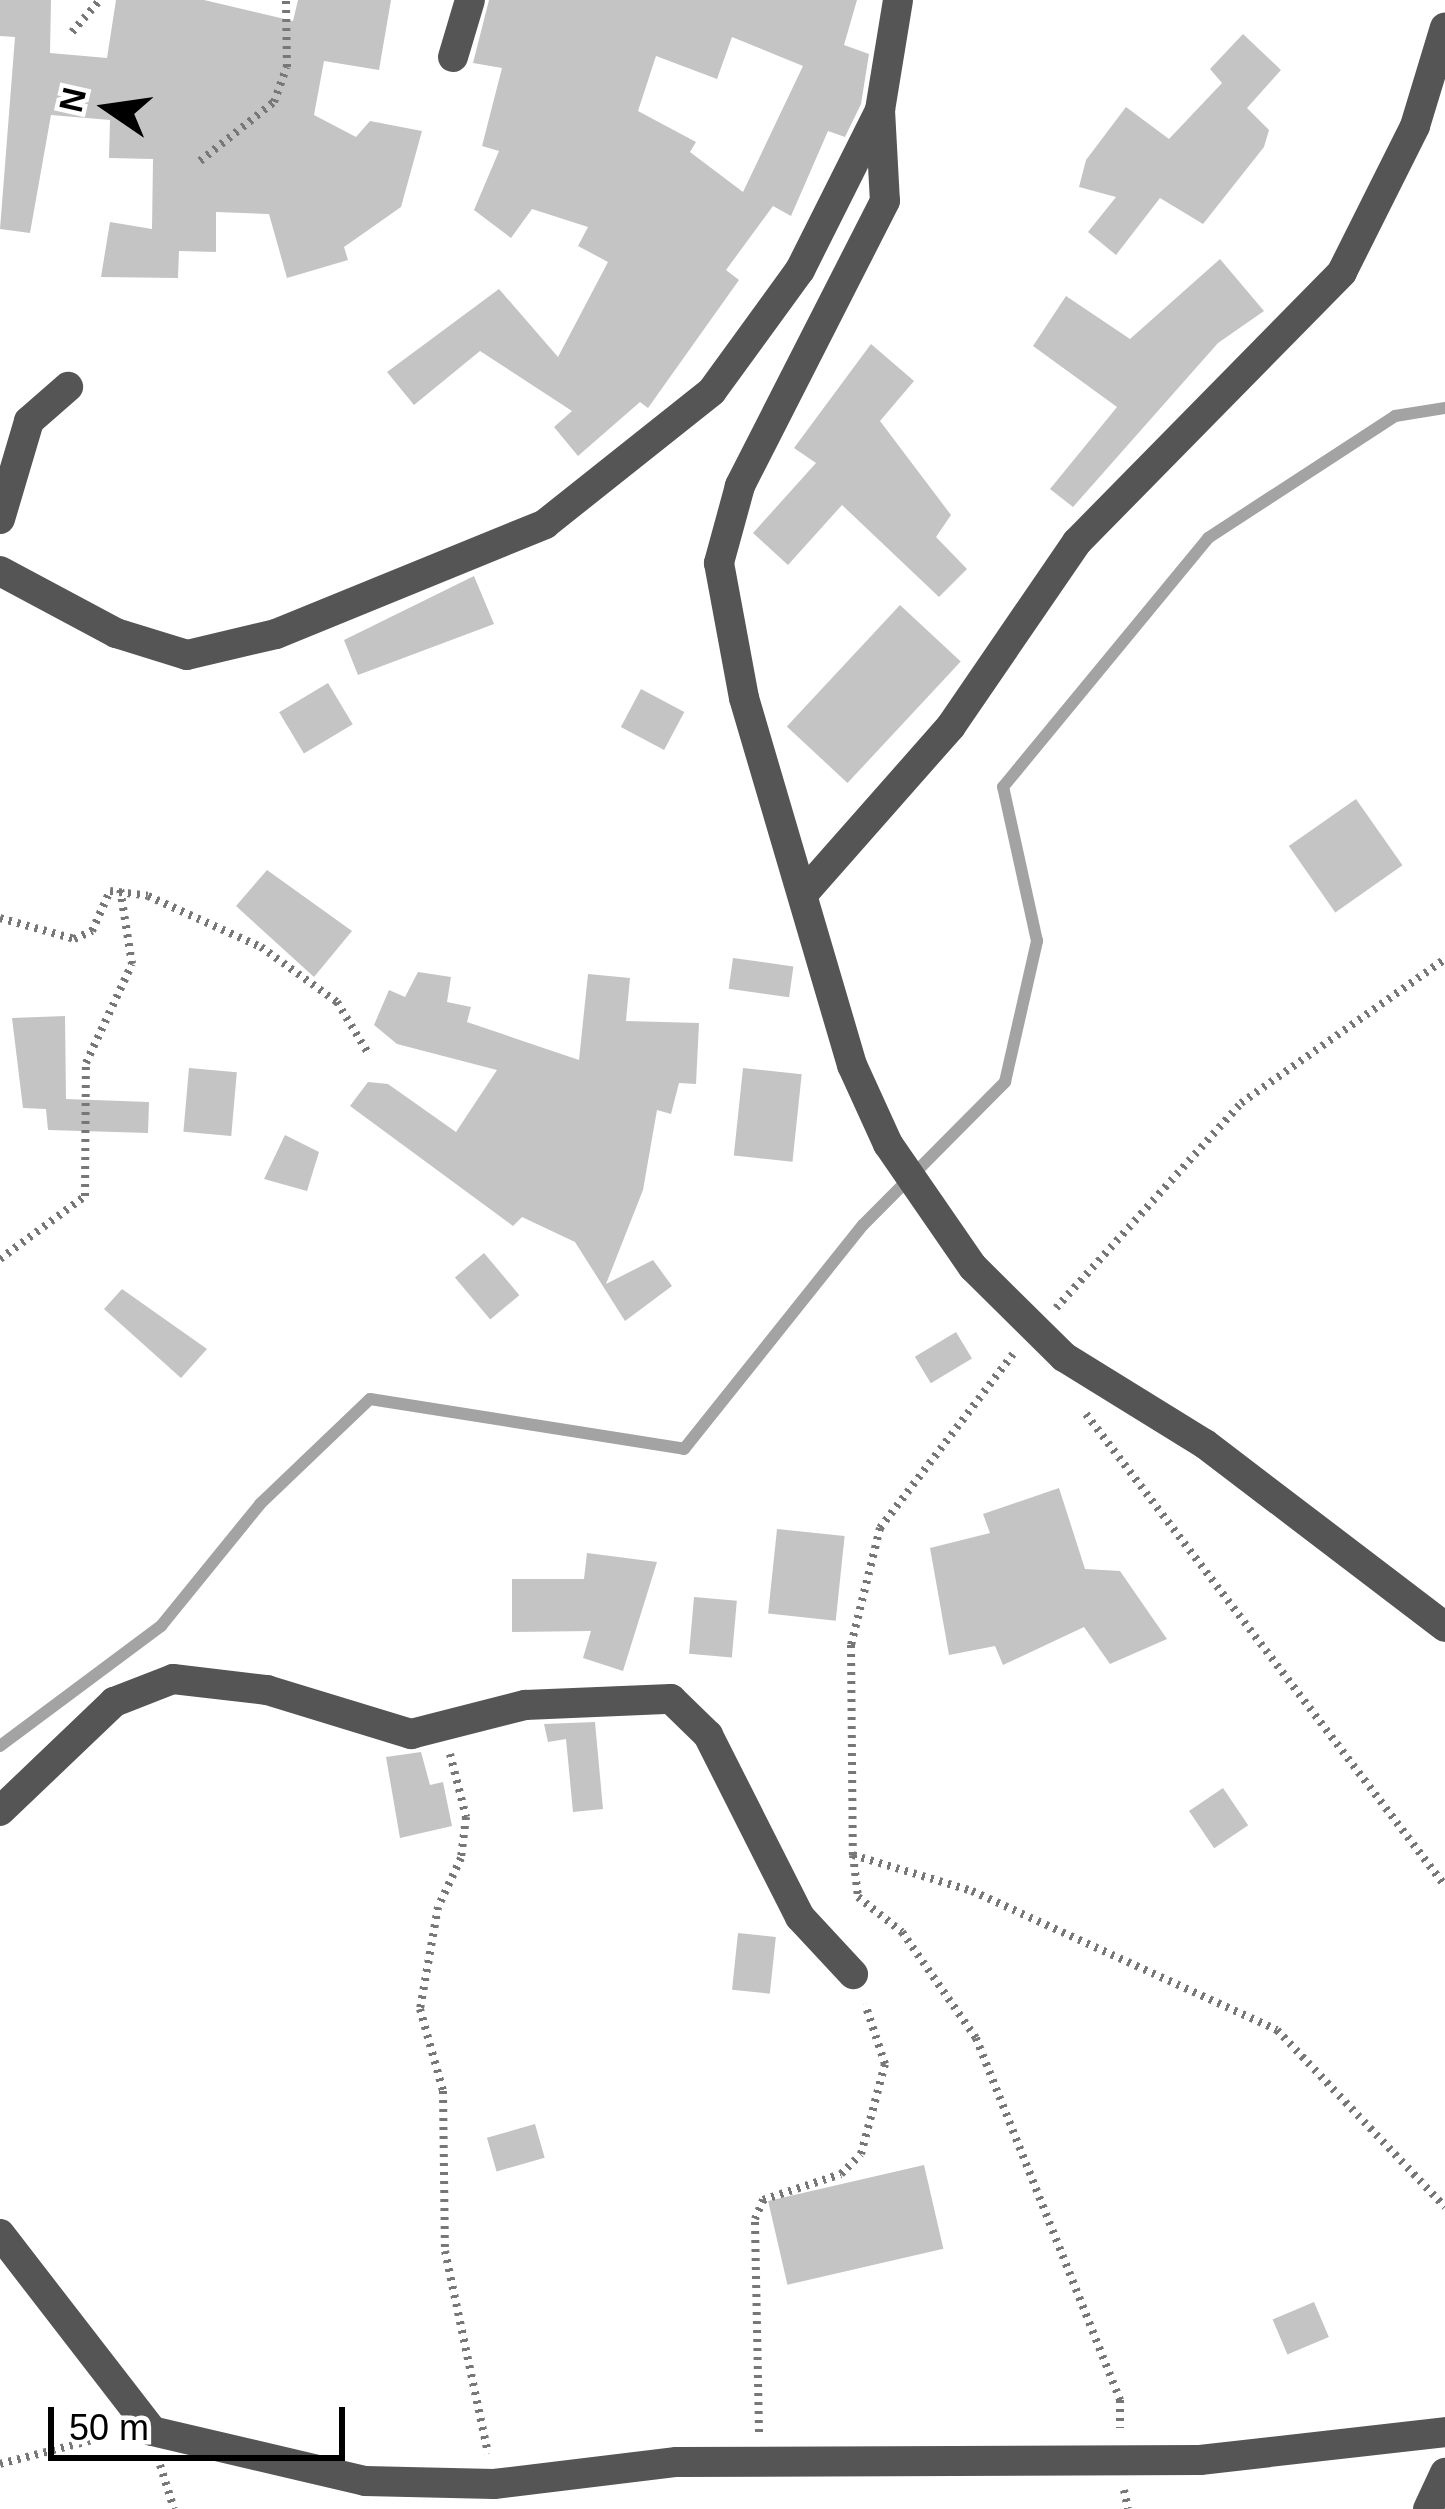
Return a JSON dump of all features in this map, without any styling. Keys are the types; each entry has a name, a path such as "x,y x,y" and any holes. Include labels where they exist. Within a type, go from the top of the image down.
{"street":[{"path":"453,57 470,0"},
{"path":"898,0 880,110 885,201 740,486 719,563 744,698 852,1065 888,1144 932,1210 1036,1330 1445,1627"},
{"path":"803,894 951,726 1077,542 1342,272 1400,164 1445,28"},
{"path":"0,571 116,633 187,655 276,634 545,524 712,391 800,269 880,110"},
{"path":"0,519 29,421 68,387"},
{"path":"0,1811 114,1702 172,1679 267,1690 379,1730 438,1728 524,1705 671,1699 708,1735 800,1917 854,1974"},
{"path":"0,2234 152,2431 307,2473 494,2484 763,2461 1120,2462 1445,2432"},
{"path":"1428,2509 1445,2473"}],"path":[{"path":"72,32 100,0"},
{"path":"200,161 274,102 287,67 286,0"},
{"path":"0,918 74,939 121,888"},
{"path":"121,888 261,947 337,1002 368,1053"},
{"path":"0,1259 85,1196 86,1063 132,964 121,888"},
{"path":"857,1913 850,1645 880,1528 970,1398 1241,1103 1445,959"},
{"path":"1083,1408 1200,1577 1445,1886"},
{"path":"438,1728 466,1817 420,2008 443,2091 445,2251 494,2484"},
{"path":"853,1855 972,1891 1277,2030 1445,2207"},
{"path":"858,1897 902,1932 976,2038 1120,2400 1120,2462"},
{"path":"763,2461 755,2219 764,2200 841,2174 861,2154 885,2064 854,1974"},
{"path":"0,2464 49,2443 152,2431"}],"building":[{"path":"0,0 51,0 50,53 107,58 116,0 204,0 293,21 298,0 391,0 379,70 324,61 314,115 356,137 370,121 422,131 401,207 344,247 348,260 287,278 269,214 216,212 216,252 179,251 178,278 101,277 110,222 152,229 153,159 109,158 110,120 51,115 30,233 0,229 15,37 0,36"},
{"path":"489,0 857,0 844,45 869,54 861,104 845,137 828,131 791,216 773,206 726,270 739,280 648,408 640,402 578,456 554,427 572,411 480,351 414,405 387,372 499,289 558,357 608,262 578,246 588,227 532,209 511,238 474,210 499,151 482,146 502,68 473,63","holes":["732,37 803,66 743,192 690,152 696,142 638,111 656,56 717,79"]},
{"path":"1243,34 1281,70 1247,108 1269,130 1264,147 1203,224 1160,198 1116,255 1088,232 1116,197 1079,187 1086,160 1126,107 1169,139 1222,83 1210,69"},
{"path":"1220,259 1264,311 1218,343 1073,507 1050,489 1117,407 1033,346 1066,296 1130,339"},
{"path":"871,344 914,381 880,421 951,515 936,537 967,569 939,597 842,505 788,565 753,533 816,463 794,448"},
{"path":"474,576 494,624 358,675 344,640"},
{"path":"900,605 961,662 847,783 787,726"},
{"path":"328,683 353,724 304,754 279,712"},
{"path":"641,689 684,712 664,750 621,727"},
{"path":"1356,799 1402,865 1335,912 1289,846"},
{"path":"267,870 352,931 314,977 236,906"},
{"path":"733,958 793,966 789,997 729,989"},
{"path":"418,972 451,977 447,1002 471,1007 467,1022 579,1060 588,974 630,978 626,1021 699,1023 696,1084 679,1083 671,1114 657,1110 643,1190 606,1284 653,1260 672,1286 625,1321 575,1242 522,1217 513,1226 350,1106 368,1082 388,1084 456,1132 497,1070 397,1044 374,1025 389,990 405,997"},
{"path":"65,1016 66,1099 149,1102 148,1133 48,1130 46,1109 23,1108 12,1018"},
{"path":"189,1068 237,1072 231,1136 183,1132"},
{"path":"743,1068 802,1074 792,1162 734,1156"},
{"path":"285,1135 319,1152 307,1191 264,1179"},
{"path":"484,1253 519,1295 490,1320 455,1277"},
{"path":"122,1289 207,1349 181,1378 104,1309"},
{"path":"956,1332 972,1359 931,1383 915,1357"},
{"path":"1059,1488 1085,1569 1120,1571 1167,1639 1110,1664 1084,1627 1003,1665 995,1646 949,1655 930,1548 990,1533 983,1514"},
{"path":"777,1529 845,1536 836,1621 768,1614"},
{"path":"587,1553 657,1562 623,1671 583,1658 591,1631 512,1632 512,1579 584,1579"},
{"path":"694,1597 737,1601 732,1658 689,1654"},
{"path":"595,1722 603,1809 573,1812 566,1739 548,1742 544,1724"},
{"path":"421,1752 430,1785 443,1782 452,1826 400,1838 386,1757"},
{"path":"1223,1788 1248,1825 1214,1848 1189,1811"},
{"path":"738,1933 776,1937 770,1994 732,1990"},
{"path":"535,2124 545,2158 497,2171 487,2138"},
{"path":"924,2165 943,2249 787,2285 768,2201"},
{"path":"1314,2302 1329,2337 1287,2355 1273,2320"}],"waterway":[{"path":"0,1746 161,1626 260,1504 370,1399 684,1449 863,1225 1005,1082 1037,941 1003,787 1208,538 1395,416 1445,408"}]}
